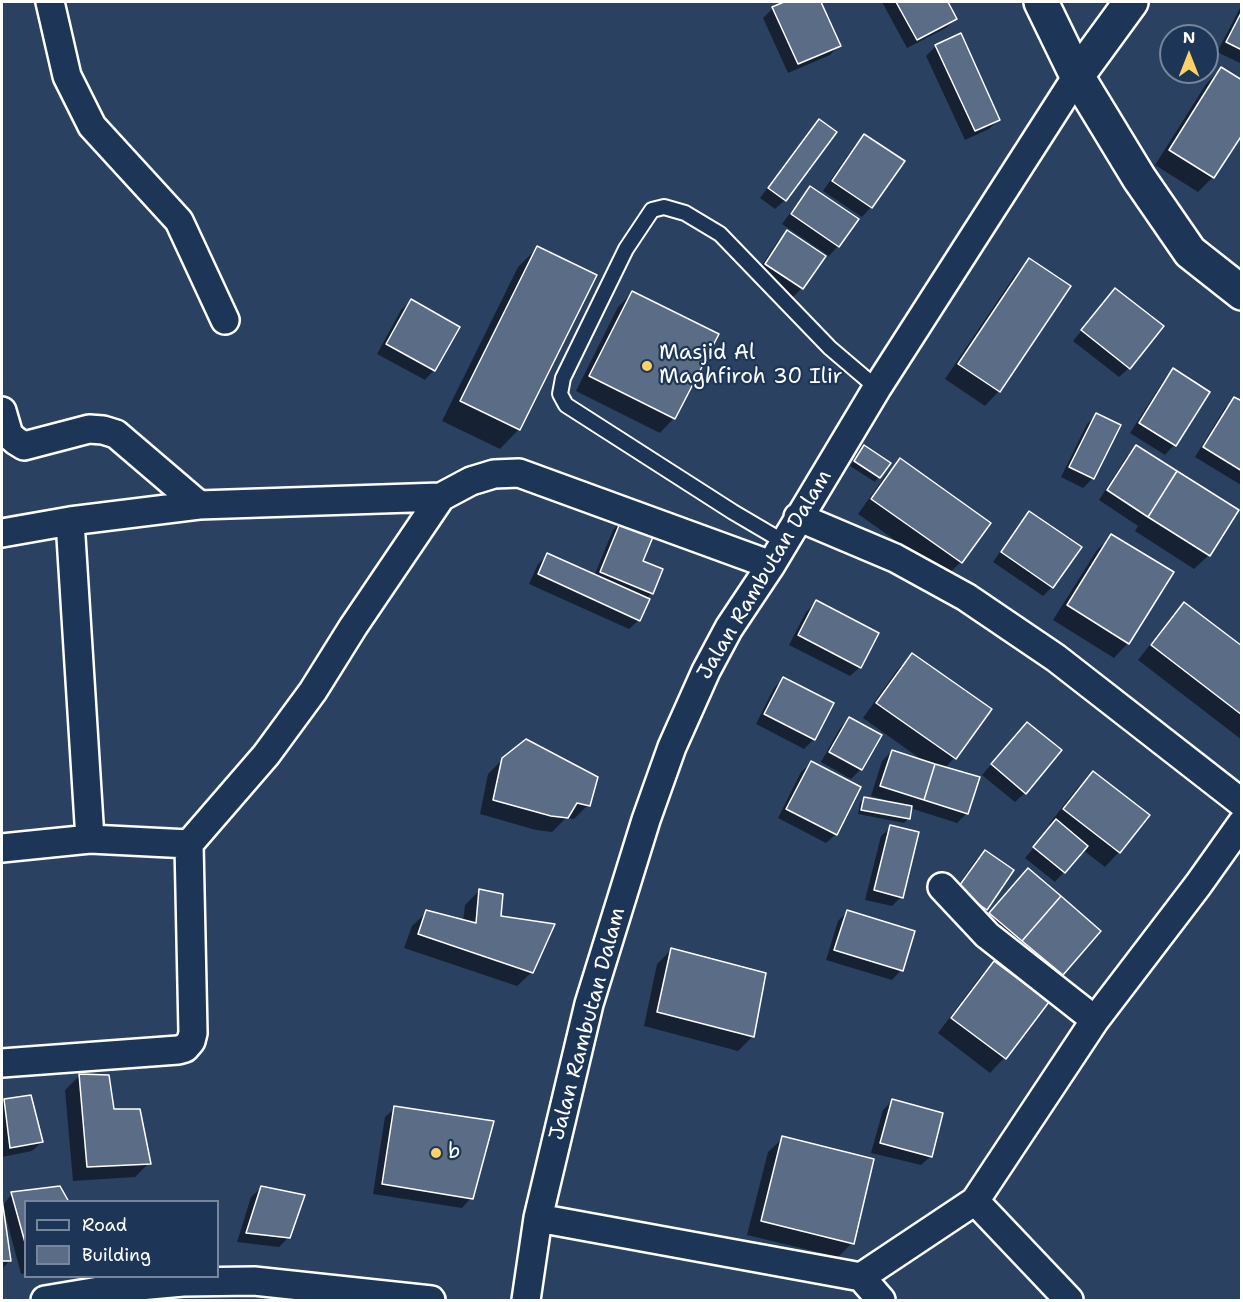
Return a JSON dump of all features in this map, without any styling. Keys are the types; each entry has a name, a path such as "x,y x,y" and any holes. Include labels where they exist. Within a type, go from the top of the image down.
{"street":[{"path":"50,2 67,76 92,126 179,221 225,320"},
{"path":"1041,2 1077,76 1139,178 1190,252 1242,293"},
{"path":"1077,76 1131,2"},
{"name":"Jalan Rambutan Dalam","path":"526,1300 538,1218 589,1004 664,767 706,671 729,628 777,554 877,387 1077,76"},
{"path":"2,411 9,435 24,446 89,429 116,434 199,506"},
{"path":"2,533 70,521 199,506 441,497 471,481 494,474 519,473 777,554"},
{"path":"2,1063 170,1051 185,1048 191,1041 193,1033 189,844 266,755 313,691 353,627 441,497"},
{"path":"798,517 895,558 966,597 1056,658 1242,803"},
{"path":"70,521 90,839"},
{"path":"861,1277 975,1201 1095,1020 1198,885 1242,823"},
{"path":"2,848 90,839 189,844"},
{"path":"942,887 987,935 1095,1020"},
{"path":"975,1201 1069,1300"},
{"path":"538,1218 861,1277 881,1300"},
{"path":"45,1300 117,1288 183,1282 254,1281 431,1300"}],"lane":[{"path":"777,554 733,512 566,405 560,393 563,378 626,249 652,210 664,207 685,213 720,234 830,348 877,387"}],"building":[{"path":"784,2 821,2 841,46 798,64 772,7"},
{"path":"896,2 948,2 957,19 917,40"},
{"path":"1242,11 1242,50 1226,42"},
{"path":"961,33 1000,120 975,131 935,45"},
{"path":"1221,67 1242,80 1242,135 1214,178 1169,150 1210,84 1219,84"},
{"path":"819,119 837,132 786,201 768,188"},
{"path":"864,134 905,161 872,208 832,181"},
{"path":"810,186 859,219 839,247 791,214"},
{"path":"787,230 826,256 803,289 765,264"},
{"path":"537,246 597,275 520,430 460,401"},
{"path":"1029,258 1071,286 1000,392 958,364"},
{"path":"1115,288 1164,326 1130,369 1081,330"},
{"path":"632,291 719,334 675,419 589,376"},
{"path":"411,299 460,327 435,371 386,344"},
{"path":"1173,368 1210,392 1176,446 1139,423"},
{"path":"1234,397 1242,401 1242,471 1203,447"},
{"path":"1096,413 1121,425 1094,479 1069,467"},
{"path":"864,445 891,463 880,478 854,461"},
{"path":"1136,445 1177,471 1148,517 1107,490"},
{"path":"900,458 991,523 962,563 871,499"},
{"path":"1177,471 1239,510 1210,556 1148,517"},
{"path":"1029,511 1082,547 1053,588 1001,552"},
{"path":"622,518 655,532 643,561 663,569 653,594 600,572"},
{"path":"1111,534 1174,572 1129,644 1067,605"},
{"path":"547,553 650,599 640,621 538,574"},
{"path":"816,600 879,633 861,668 798,635"},
{"path":"1184,602 1242,646 1242,715 1151,645"},
{"path":"912,653 992,709 956,759 876,703"},
{"path":"783,677 834,703 815,740 764,714"},
{"path":"849,717 882,735 862,770 829,752"},
{"path":"1027,722 1062,750 1026,794 991,764"},
{"path":"526,739 598,777 590,806 577,803 568,818 551,816 493,800 502,758"},
{"path":"892,750 935,764 924,800 880,786"},
{"path":"811,761 861,787 837,835 786,809"},
{"path":"935,764 980,777 968,814 924,800"},
{"path":"1093,771 1150,815 1120,853 1063,809"},
{"path":"864,797 912,806 910,819 861,810"},
{"path":"1056,819 1088,846 1065,873 1033,847"},
{"path":"890,825 919,832 903,898 874,890"},
{"path":"985,850 1014,870 987,910 957,889"},
{"path":"1028,868 1061,896 1022,941 989,913"},
{"path":"479,889 503,894 501,916 555,924 533,973 418,934 426,910 476,923"},
{"path":"1061,896 1101,931 1063,975 1022,941"},
{"path":"847,910 915,931 903,971 834,950"},
{"path":"671,948 766,973 754,1037 657,1012"},
{"path":"994,961 1049,1002 1006,1059 951,1018"},
{"path":"79,1074 109,1075 114,1109 140,1109 151,1164 87,1167"},
{"path":"31,1095 43,1142 10,1148 4,1099"},
{"path":"892,1099 943,1113 932,1157 880,1143"},
{"name":"b","path":"394,1106 494,1121 473,1199 382,1184"},
{"path":"782,1136 874,1159 854,1244 761,1221"},
{"path":"60,1186 68,1200 24,1200 24,1239 11,1192"},
{"path":"261,1186 305,1195 290,1238 246,1233"},
{"path":"2,1199 11,1261 2,1261"}],"place":[{"name":"Masjid Al Maghfiroh 30 Ilir","path":"647,366"},
{"name":"b","path":"436,1153"}]}
